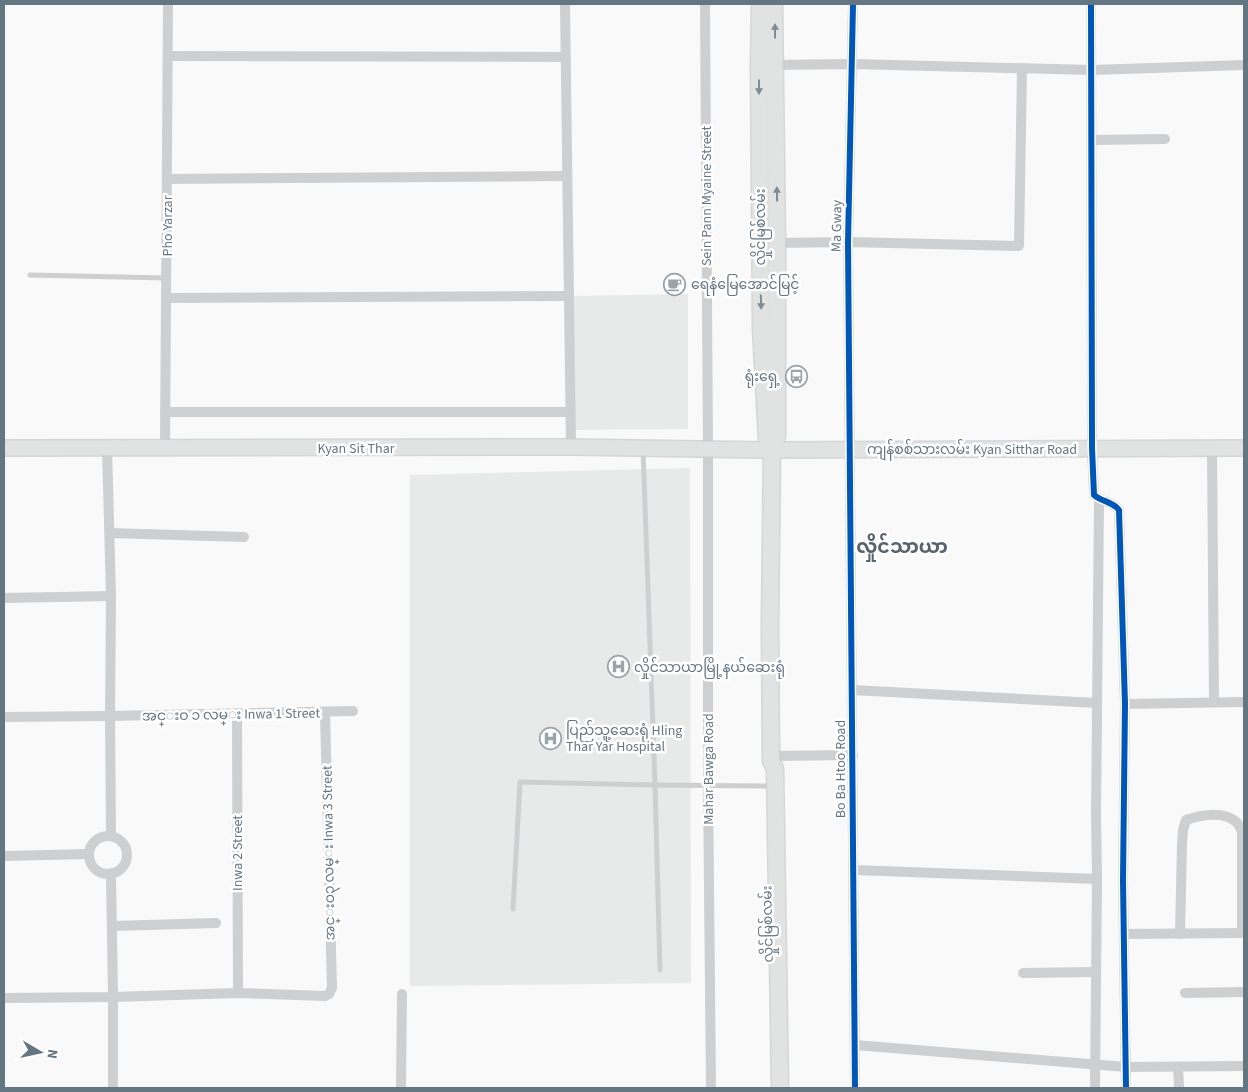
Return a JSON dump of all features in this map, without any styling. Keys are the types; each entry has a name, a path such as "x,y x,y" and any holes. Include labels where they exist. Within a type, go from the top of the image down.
{"main road":[{"name":"လှိုင်မြစ်လမ်း","path":"760,4 767,65 777,242 777,436 772,450 771,759 766,769 771,785 780,1088"},
{"name":"လှိုင်မြစ်လမ်း","path":"772,450 767,439 761,329 760,243 767,65 774,4"},
{"name":"Kyan Sit Thar","path":"4,448 571,447 772,450"},
{"name":"ကျန်စစ်သားလမ်း Kyan Sitthar Road","path":"772,450 1244,448"},
{"name":"လှိုင်မြစ်လမ်း","path":"770,1088 771,785"}],"street":[{"name":"Pho Yarzar","path":"165,448 168,4"},
{"path":"564,4 571,447"},
{"name":"Sein Pann Myaine Street","path":"705,4 708,449"},
{"name":"Ma Gway","path":"850,449 848,242 853,4"},
{"path":"1091,4 1092,448 1094,495 1099,500 1116,505 1120,510 1125,704 1123,880 1126,1088"},
{"path":"168,56 565,57"},
{"path":"767,65 853,64 1092,70 1244,65"},
{"path":"760,243 848,242 1019,246 1022,68"},
{"path":"1092,140 1165,139"},
{"path":"167,178 567,176"},
{"path":"166,298 568,296"},
{"path":"166,412 570,412"},
{"path":"107,448 111,596 111,836"},
{"path":"1212,448 1214,702"},
{"name":"Mahar Bawga Road","path":"708,449 708,785 711,1088"},
{"name":"Bo Ba Htoo Road","path":"850,449 855,1088"},
{"path":"1095,1088 1099,500"},
{"path":"110,533 244,537"},
{"path":"4,598 111,596"},
{"path":"852,690 1098,703"},
{"path":"1125,704 1244,702"},
{"name":"အင္းဝ ၁ လမ္း Inwa 1 Street","path":"4,717 353,711"},
{"name":"အင္းဝ၃ လမ္း Inwa 3 Street","path":"238,993 325,996 329,994 332,988 324,712"},
{"name":"Inwa 2 Street","path":"237,714 238,993"},
{"path":"771,759 853,754"},
{"path":"1124,934 1180,934 1243,933 1242,831 1236,821 1223,815 1197,816 1186,820 1182,844 1180,934"},
{"path":"111,836 122,842 126,848 126,861 118,871 112,874 104,874 93,867 88,854 93,842 98,838 111,836"},
{"path":"4,856 88,854"},
{"path":"854,870 1097,879"},
{"path":"112,874 113,1088"},
{"path":"113,926 216,923"},
{"path":"1023,973 1096,972"},
{"path":"1185,993 1244,992"},
{"path":"4,998 238,993"},
{"path":"402,994 402,1088"},
{"path":"855,1045 1126,1067 1244,1066"},
{"path":"1178,1067 1179,1088"}],"lane":[{"path":"30,275 166,278"},
{"path":"643,449 660,970"},
{"path":"513,909 520,782 771,785"}],"shaded area":[{"path":"688,294 688,429 570,430 568,296"},
{"name":"ပြည်သူ့ဆေးရုံ Hling Thar Yar Hospital","path":"690,468 691,983 410,986 410,475"}],"cycle path":[{"path":"853,4 848,242 855,1088"},
{"path":"1091,4 1092,448 1094,495 1119,510 1125,704 1123,880 1126,1088"}],"place":[{"name":"ရေနံမြေအောင်မြင့်","path":"675,284"},
{"name":"ရုံးရှေ့","path":"796,376"},
{"name":"လှိုင်သာယာမြို့နယ်ဆေးရုံ","path":"618,667"},
{"name":"ပြည်သူ့ဆေးရုံ Hling Thar Yar Hospital","path":"550,738"}],"district":[{"name":"လှိုင်သာယာ","path":"902,546"}]}
